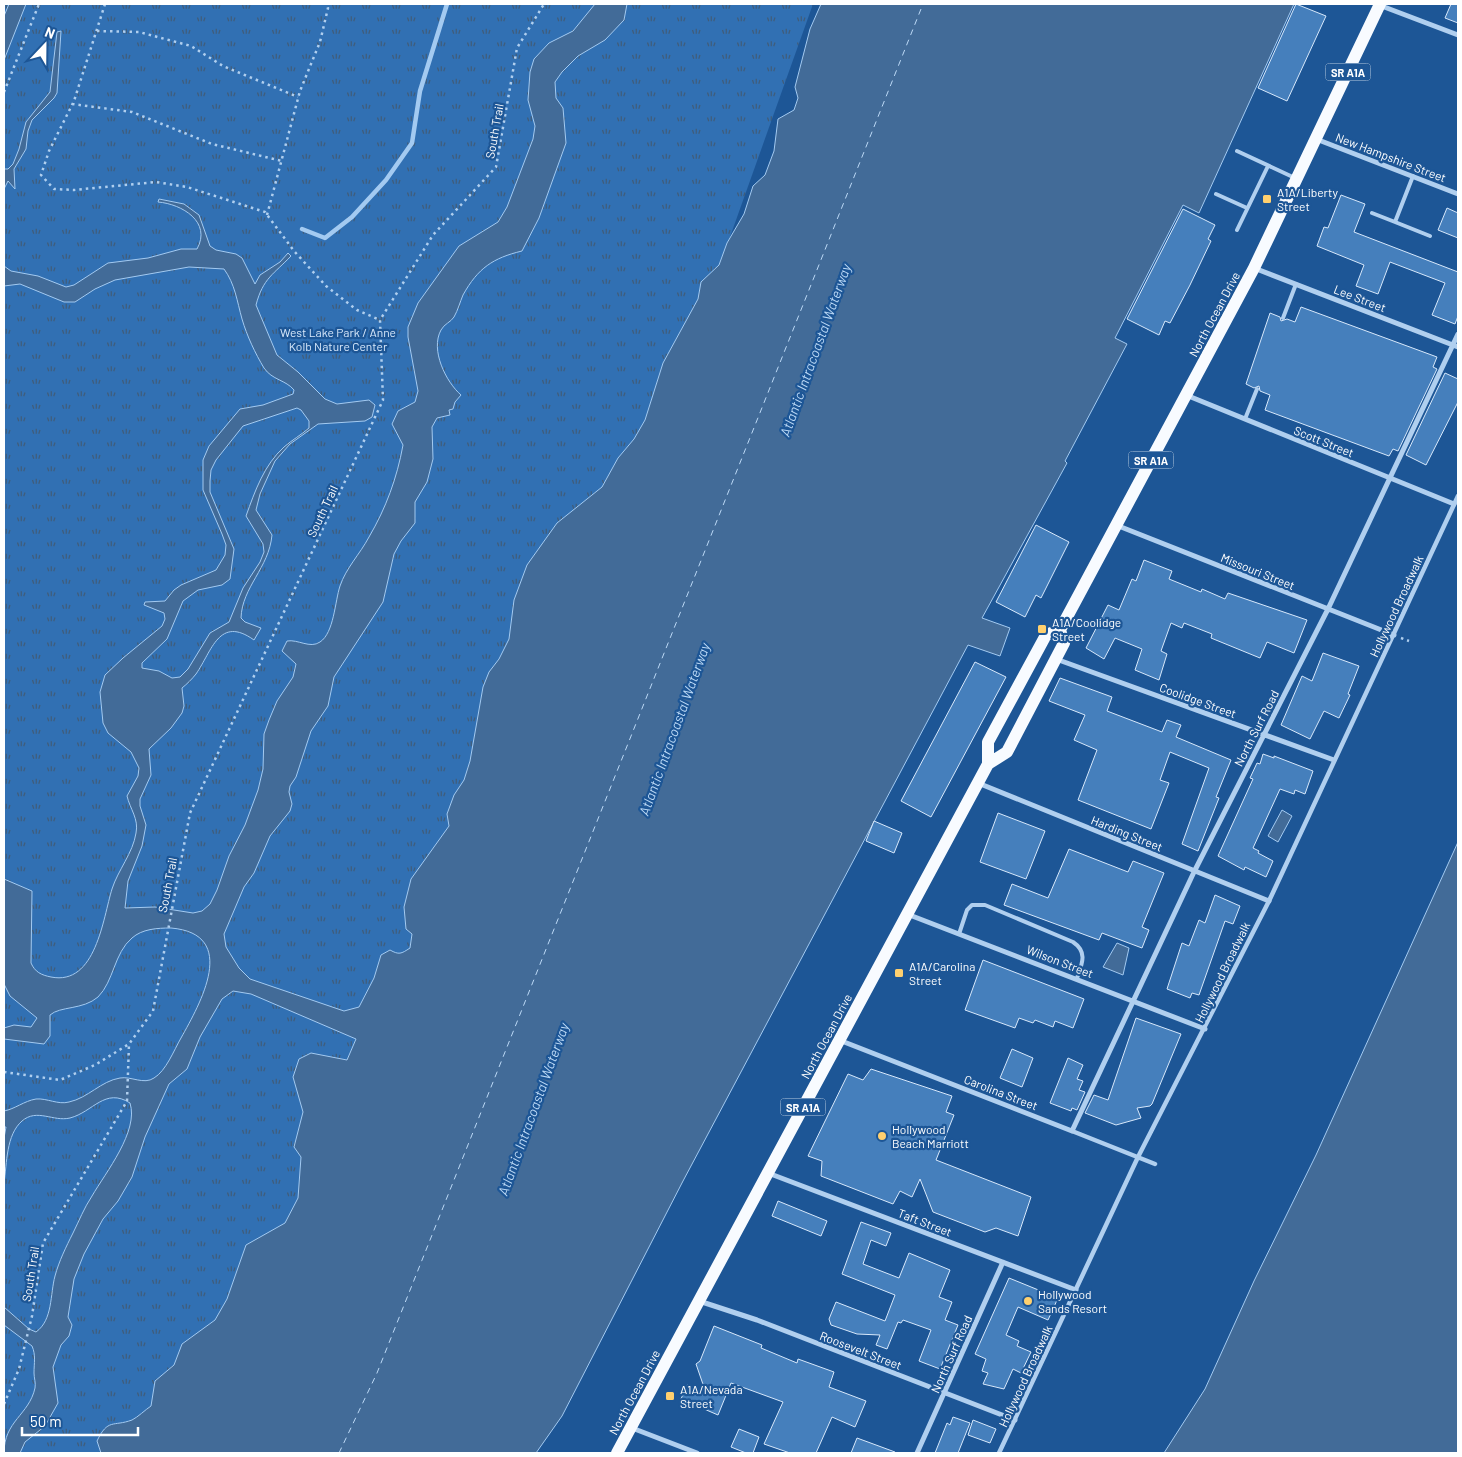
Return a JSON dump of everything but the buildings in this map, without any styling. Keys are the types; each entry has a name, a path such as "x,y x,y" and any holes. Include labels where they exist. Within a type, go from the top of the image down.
{"main road":[{"name":"North Ocean Drive","path":"617,1453 988,764 988,742 1046,635 1060,630 1254,268 1380,4"},
{"name":"North Ocean Drive","path":"988,764 1007,752 1064,643 1060,630"}],"street":[{"path":"1380,4 1458,35"},
{"name":"New Hampshire Street","path":"1316,139 1458,194"},
{"name":"Lee Street","path":"1254,268 1456,345"},
{"name":"North Surf Road","path":"1072,1131 1194,872 1328,609 1456,345 1458,334"},
{"name":"Scott Street","path":"1186,395 1454,504"},
{"name":"Hollywood Broadwalk","path":"999,1453 1138,1158 1206,1029 1269,901 1458,496"},
{"name":"Missouri Street","path":"1115,525 1394,635"},
{"name":"Coolidge Street","path":"1056,659 1334,760"},
{"name":"Harding Street","path":"978,783 1269,901"},
{"name":"Wilson Street","path":"907,914 1206,1029"},
{"name":"Carolina Street","path":"839,1040 1154,1164"},
{"name":"Taft Street","path":"767,1173 1076,1290"},
{"name":"North Surf Road","path":"917,1453 1003,1262"},
{"name":"Roosevelt Street","path":"699,1300 757,1320 1015,1420"},
{"path":"630,1428 697,1453"}],"lane":[{"path":"1237,151 1297,179"},
{"path":"1237,230 1268,166"},
{"path":"1395,222 1413,176"},
{"path":"1216,194 1247,208"},
{"path":"1372,213 1430,236"},
{"path":"1283,318 1296,284"},
{"path":"1245,419 1257,389"},
{"path":"959,934 967,910 972,905 985,905 1073,942 1080,947 1083,959 1077,978"}],"path":[{"path":"4,92 39,4"},
{"path":"105,4 72,104 49,151 41,175 54,189 83,189 156,182 187,187 235,201 267,215 294,251 326,286 357,310 380,320"},
{"path":"267,215 298,97 320,42 328,8 327,4"},
{"name":"South Trail","path":"4,1072 60,1080 95,1065 129,1044 153,1011 190,813 383,400 380,320 433,235 496,168 517,48 544,4"},
{"path":"97,31 139,32 191,46 223,66 298,97"},
{"path":"72,104 132,112 212,144 282,161"},
{"name":"South Trail","path":"4,1404 19,1369 32,1316 43,1243 127,1101 129,1044"}],"green space":[{"name":"West Lake Park / Anne Kolb Nature Center","path":"4,4 813,4 448,1028 235,1453 4,1453"}],"water":[{"path":"9,4 26,4 4,60 4,16"},
{"name":"Atlantic Intracoastal Waterway","path":"595,4 627,4 624,20 605,40 578,56 555,82 556,98 563,108 566,143 539,218 522,251 503,257 481,271 463,295 454,317 441,330 437,347 441,365 450,382 461,395 455,402 453,409 449,410 450,415 437,418 432,427 433,459 427,482 415,502 415,523 394,554 383,602 334,677 328,706 311,731 296,777 290,786 289,792 292,804 290,811 270,836 254,873 244,887 224,934 226,947 239,968 250,979 344,1011 359,1007 374,978 381,955 390,950 400,953 410,948 412,934 406,929 404,907 411,879 449,826 447,814 454,795 464,780 470,761 483,687 489,672 499,659 509,639 514,600 527,565 557,523 602,487 618,458 634,439 645,420 663,363 698,299 701,282 719,265 727,243 744,214 753,186 765,175 774,151 778,119 794,110 798,98 795,87 810,29 821,4 1294,4 1199,213 1183,205 1115,338 1127,344 1065,461 1067,463 982,618 1010,628 1000,656 968,645 683,1181 562,1416 536,1453 101,1453 97,1441 104,1429 112,1424 132,1420 151,1406 155,1381 174,1365 182,1344 215,1320 227,1299 246,1245 285,1223 298,1198 301,1157 294,1147 303,1112 293,1077 299,1059 311,1053 347,1060 356,1039 251,994 233,991 222,999 200,1037 187,1069 169,1084 145,1137 132,1177 118,1201 103,1219 84,1254 74,1279 68,1317 72,1325 69,1336 61,1345 53,1367 58,1403 45,1426 25,1442 20,1453 4,1453 8,1433 28,1405 35,1384 32,1346 4,1325 4,1307 29,1329 36,1332 45,1321 50,1306 53,1283 63,1254 86,1205 120,1151 130,1126 132,1114 130,1103 113,1098 99,1102 70,1118 64,1119 39,1115 28,1117 17,1127 10,1141 4,1183 4,1138 6,1127 4,1127 4,1111 36,1099 61,1103 69,1102 113,1080 124,1078 146,1081 158,1075 169,1060 197,1007 209,972 209,956 204,943 192,933 171,928 155,929 140,933 132,938 121,951 108,983 98,997 86,1004 60,1010 50,1015 50,1036 44,1044 4,1039 4,1028 14,1025 31,1027 37,1018 10,996 4,984 4,879 32,891 31,963 34,969 41,974 51,977 66,977 78,971 88,961 95,947 101,932 112,889 132,848 137,828 127,796 138,776 139,768 131,752 108,733 103,723 100,692 105,675 162,626 165,619 164,613 144,605 145,602 165,601 181,585 216,570 225,555 226,545 203,490 203,460 209,446 240,409 263,405 293,394 294,390 271,375 264,368 246,332 233,287 224,269 189,267 115,280 95,289 75,302 64,302 20,284 4,286 4,266 11,271 38,276 66,287 74,285 108,263 148,258 181,249 197,249 201,239 198,223 192,216 176,206 158,202 159,199 184,204 199,215 210,246 216,250 236,254 242,258 255,284 260,275 280,262 288,253 291,256 266,282 256,305 277,355 298,372 325,399 337,404 369,400 375,405 372,417 365,421 318,424 290,444 275,461 260,494 256,510 272,535 270,547 250,587 242,607 241,618 245,622 261,628 254,640 242,633 232,632 224,634 218,639 196,674 182,688 184,706 182,713 171,728 149,749 151,775 140,799 140,806 146,825 142,846 128,881 125,908 155,907 193,913 202,911 210,904 217,890 229,856 245,825 258,790 263,769 264,734 277,701 293,677 296,664 282,651 287,641 312,645 325,638 331,624 343,579 381,515 390,492 398,469 403,445 392,424 398,411 415,402 418,391 408,337 408,327 418,303 459,246 498,222 507,207 533,139 535,126 528,100 530,72 534,59 549,43 573,31","holes":["297,408 301,410 309,421 309,428 284,447 271,462 257,488 246,516 263,544 264,552 260,562 243,588 229,622 210,633 188,669 180,677 172,678 159,671 142,668 142,663 167,639 183,601 198,590 222,585 230,579 234,549 210,492 211,470 216,460 243,426"]},
{"path":"61,31 57,93 32,120 28,131 26,149 14,169 15,189 8,181 4,189 4,169 8,169 13,164 26,122 50,92 57,32"},
{"path":"1282,810 1292,816 1278,842 1268,836"},
{"path":"1458,842 1458,1453 1164,1453 1205,1389 1254,1281 1316,1155"},
{"path":"1117,943 1129,948 1123,975 1103,967"}],"waterway":[{"path":"302,229 325,238 352,217 386,180 412,143 420,91 447,4"}],"ferry route":[{"path":"339,1453 377,1373 923,4"}],"place":[{"name":"A1A/Liberty Street","path":"1267,199"},
{"name":"A1A/Coolidge Street","path":"1042,629"},
{"name":"A1A/Carolina Street","path":"899,973"},
{"name":"Hollywood Beach Marriott","path":"882,1136"},
{"name":"Hollywood Sands Resort","path":"1028,1301"},
{"name":"A1A/Nevada Street","path":"670,1396"}]}
